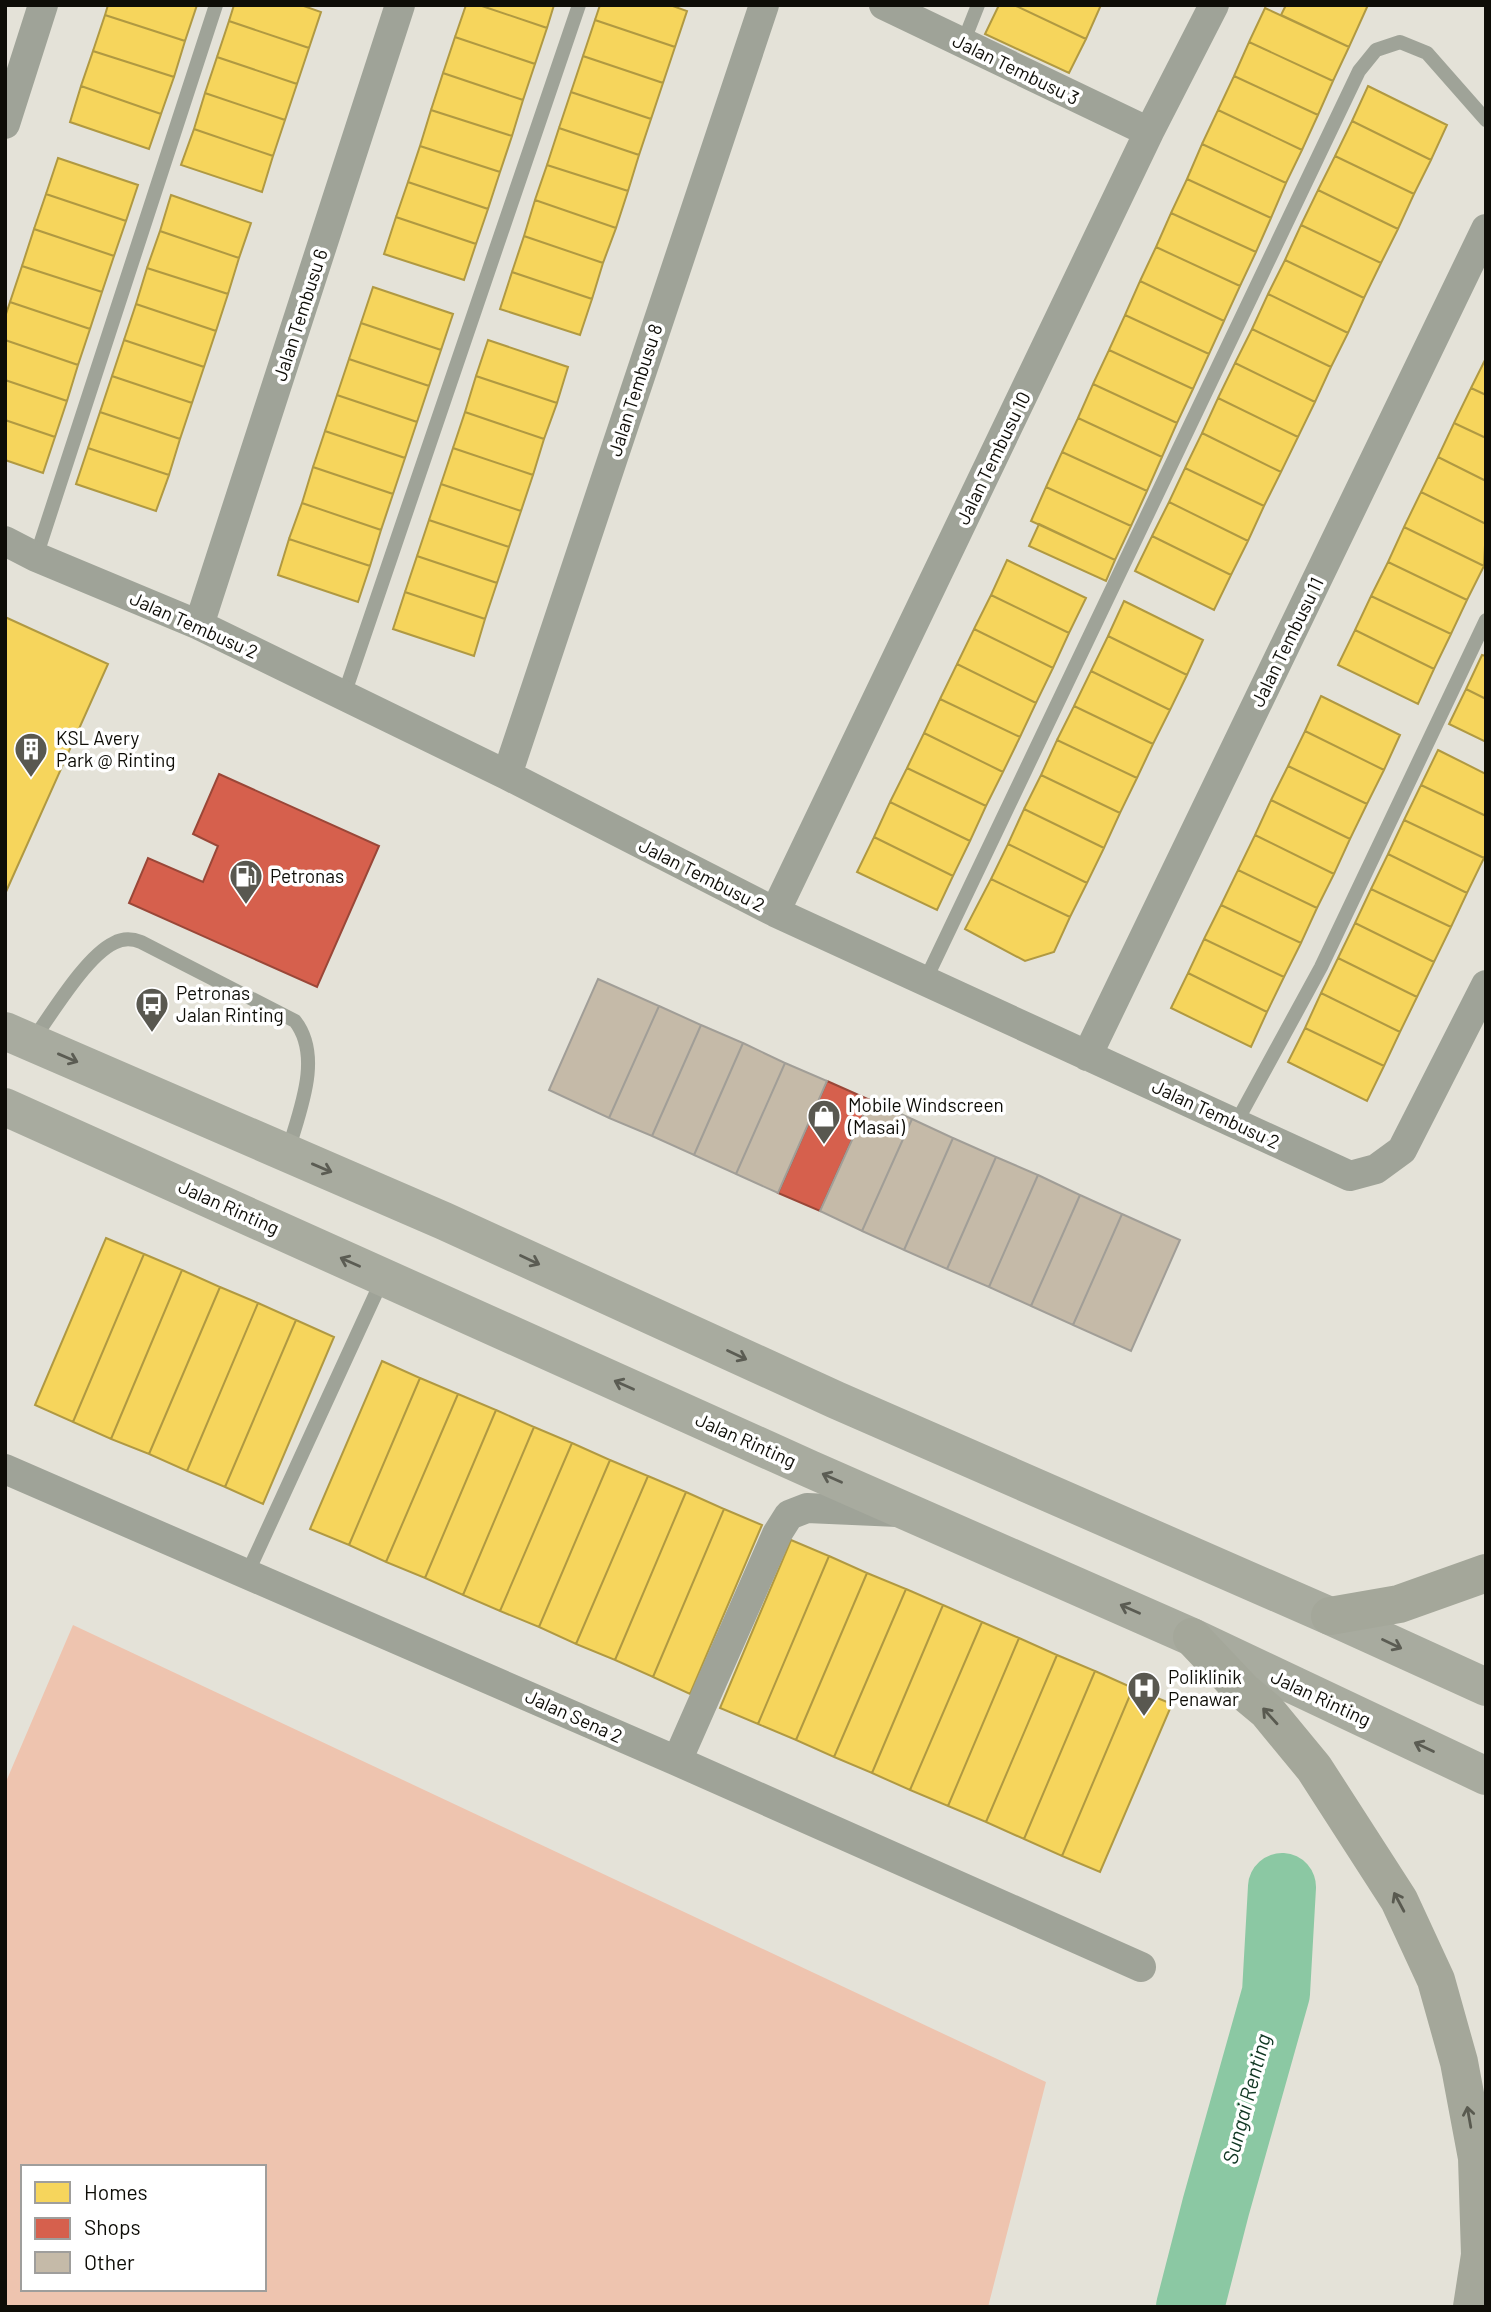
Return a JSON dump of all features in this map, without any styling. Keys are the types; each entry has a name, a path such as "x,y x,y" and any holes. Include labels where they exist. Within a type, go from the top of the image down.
{"highway":[{"path":"1330,1616 1399,1604 1486,1573"},
{"path":"1192,1637 1267,1711 1314,1768 1399,1900 1436,1980 1459,2062 1477,2158 1480,2255 1472,2307"}],"main road":[{"path":"18,1037 444,1221 836,1400 1486,1687"},
{"name":"Jalan Rinting","path":"5,1107 1192,1637 1486,1776"}],"street":[{"path":"5,124 43,5"},
{"name":"Jalan Tembusu 6","path":"200,625 400,5"},
{"name":"Jalan Tembusu 8","path":"507,775 764,5"},
{"name":"Jalan Tembusu 3","path":"884,5 1149,132"},
{"name":"Jalan Tembusu 10","path":"775,912 1149,132 1214,5"},
{"name":"Jalan Tembusu 11","path":"1087,1056 1486,229"},
{"name":"Jalan Tembusu 2","path":"5,541 36,557 200,625 507,775 775,912 1350,1176 1376,1168 1402,1150 1486,985"},
{"name":"Jalan Sena 2","path":"5,1469 1141,1966"},
{"path":"677,1761 776,1534 789,1515 807,1508 908,1512"}],"lane":[{"path":"36,557 216,5"},
{"path":"344,695 579,5"},
{"path":"963,43 978,5"},
{"path":"925,981 1359,71 1376,50 1400,42 1427,53 1486,120"},
{"path":"1236,1123 1321,967 1486,620"},
{"path":"18,1037 102,951 124,939 141,942 295,1021 300,1027 306,1041 308,1063 302,1101 287,1153"},
{"path":"247,1574 383,1277"}],"shaded area":[{"path":"73,1625 1046,2082 988,2307 5,2307 5,1784"}],"building: Homes":[{"path":"108,5 197,5 185,41 105,15"},
{"path":"234,5 301,5 321,12 309,48 229,21"},
{"path":"466,5 479,5 547,28 535,64 455,37"},
{"path":"479,5 554,5 547,28"},
{"path":"600,5 670,5 687,11 675,47 595,20"},
{"path":"999,5 1014,5 1086,39 1069,73 985,34"},
{"path":"1014,5 1101,5 1086,39"},
{"path":"1286,5 1368,5 1349,47 1281,15"},
{"path":"1265,8 1349,47 1333,81 1249,42"},
{"path":"105,15 185,41 174,77 93,51"},
{"path":"595,20 675,47 663,83 583,56"},
{"path":"229,21 309,48 297,84 217,57"},
{"path":"455,37 535,64 523,100 443,73"},
{"path":"1249,42 1333,81 1318,115 1234,76"},
{"path":"93,51 174,77 161,114 81,86"},
{"path":"583,56 663,83 651,119 571,92"},
{"path":"217,57 297,84 285,120 205,93"},
{"path":"443,73 523,100 512,136 431,110"},
{"path":"1234,76 1318,115 1302,150 1218,110"},
{"path":"81,86 161,114 149,149 70,122"},
{"path":"1368,86 1447,125 1431,160 1352,121"},
{"path":"571,92 651,119 639,155 559,128"},
{"path":"205,93 285,120 273,156 194,129"},
{"path":"431,110 512,136 500,172 420,146"},
{"path":"1218,110 1302,150 1286,183 1202,144"},
{"path":"1352,121 1431,160 1414,194 1335,156"},
{"path":"559,128 639,155 628,191 547,165"},
{"path":"194,129 273,156 262,192 181,165"},
{"path":"1202,144 1286,183 1271,218 1187,179"},
{"path":"420,146 500,172 488,209 408,182"},
{"path":"1335,156 1414,194 1398,229 1318,190"},
{"path":"58,158 138,185 126,221 46,194"},
{"path":"547,165 628,191 616,228 535,200"},
{"path":"1187,179 1271,218 1256,252 1171,213"},
{"path":"408,182 488,209 476,244 396,217"},
{"path":"1318,190 1398,229 1381,263 1301,225"},
{"path":"46,194 126,221 114,256 34,229"},
{"path":"171,195 251,223 239,258 160,231"},
{"path":"535,200 616,228 603,263 524,236"},
{"path":"1171,213 1256,252 1240,286 1156,247"},
{"path":"396,217 476,244 464,280 384,254"},
{"path":"1301,225 1381,263 1364,298 1285,260"},
{"path":"34,229 114,256 102,292 22,266"},
{"path":"160,231 239,258 228,294 147,268"},
{"path":"524,236 603,263 592,299 512,272"},
{"path":"1156,247 1240,286 1224,321 1140,281"},
{"path":"1285,260 1364,298 1348,333 1268,294"},
{"path":"22,266 102,292 90,329 10,302"},
{"path":"147,268 228,294 216,331 136,304"},
{"path":"512,272 592,299 580,335 500,309"},
{"path":"1140,281 1224,321 1209,354 1125,315"},
{"path":"373,287 453,314 441,350 361,323"},
{"path":"1268,294 1348,333 1331,367 1252,329"},
{"path":"10,302 90,329 78,365 5,340 5,317"},
{"path":"136,304 216,331 204,367 124,340"},
{"path":"1125,315 1209,354 1193,389 1109,350"},
{"path":"361,323 441,350 429,386 349,359"},
{"path":"1252,329 1331,367 1315,402 1235,363"},
{"path":"5,340 78,365 67,401 5,380"},
{"path":"124,340 204,367 192,403 112,376"},
{"path":"488,340 568,367 557,403 476,376"},
{"path":"1109,350 1193,389 1177,423 1093,384"},
{"path":"1486,358 1486,395 1471,388"},
{"path":"349,359 429,386 417,422 337,395"},
{"path":"1235,363 1315,402 1298,437 1218,398"},
{"path":"112,376 192,403 180,439 100,412"},
{"path":"476,376 557,403 544,439 465,412"},
{"path":"5,380 67,401 55,437 5,420"},
{"path":"1093,384 1177,423 1162,457 1078,418"},
{"path":"1471,388 1486,395 1486,438 1454,423"},
{"path":"337,395 417,422 405,458 325,431"},
{"path":"1218,398 1298,437 1281,472 1202,433"},
{"path":"100,412 180,439 169,475 88,448"},
{"path":"465,412 544,439 533,475 453,448"},
{"path":"1078,418 1162,457 1147,491 1062,452"},
{"path":"5,420 55,437 43,473 5,460"},
{"path":"1454,423 1486,438 1486,481 1438,457"},
{"path":"325,431 405,458 393,494 313,467"},
{"path":"1202,433 1281,472 1264,506 1185,468"},
{"path":"88,448 169,475 156,511 76,484"},
{"path":"453,448 533,475 521,511 441,484"},
{"path":"1062,452 1147,491 1131,526 1046,487"},
{"path":"1438,457 1486,481 1486,524 1421,492"},
{"path":"313,467 393,494 381,530 302,503"},
{"path":"1185,468 1264,506 1248,541 1169,502"},
{"path":"441,484 521,511 509,547 429,520"},
{"path":"1046,487 1131,526 1115,560 1031,521"},
{"path":"1421,492 1486,524 1484,566 1404,527"},
{"path":"1169,502 1248,541 1231,575 1152,536"},
{"path":"302,503 381,530 370,566 289,539"},
{"path":"429,520 509,547 497,583 417,556"},
{"path":"1039,524 1115,560 1106,581 1029,546"},
{"path":"1404,527 1484,566 1467,600 1388,562"},
{"path":"1152,536 1231,575 1214,610 1135,571"},
{"path":"289,539 370,566 358,602 278,575"},
{"path":"417,556 497,583 485,619 405,592"},
{"path":"1007,560 1086,598 1069,633 991,595"},
{"path":"1388,562 1467,600 1451,634 1371,596"},
{"path":"405,592 485,619 474,656 393,629"},
{"path":"991,595 1069,633 1053,668 974,629"},
{"path":"1371,596 1451,634 1434,669 1355,630"},
{"path":"1124,601 1203,640 1187,675 1108,636"},
{"name":"KSL Avery Park @ Rinting","path":"5,617 108,664 5,894"},
{"path":"974,629 1053,668 1036,703 957,664"},
{"path":"1355,630 1434,669 1418,704 1338,665"},
{"path":"1108,636 1187,675 1170,710 1091,671"},
{"path":"1482,655 1486,656 1486,699 1466,689"},
{"path":"957,664 1036,703 1020,737 940,699"},
{"path":"1091,671 1170,710 1153,744 1074,706"},
{"path":"1466,689 1486,699 1486,742 1449,724"},
{"path":"1321,696 1400,735 1384,770 1305,731"},
{"path":"940,699 1020,737 1003,772 924,733"},
{"path":"1074,706 1153,744 1137,778 1057,740"},
{"path":"1305,731 1384,770 1367,804 1288,766"},
{"path":"924,733 1003,772 986,806 907,768"},
{"path":"1057,740 1137,778 1120,813 1041,775"},
{"path":"1438,750 1486,774 1486,816 1421,785"},
{"path":"1288,766 1367,804 1350,839 1271,800"},
{"path":"907,768 986,806 970,841 890,802"},
{"path":"1041,775 1120,813 1104,848 1024,809"},
{"path":"1421,785 1486,816 1484,858 1404,820"},
{"path":"1271,800 1350,839 1334,874 1255,835"},
{"path":"890,802 970,841 953,876 874,837"},
{"path":"1024,809 1104,848 1087,883 1008,844"},
{"path":"1404,820 1484,858 1467,893 1388,854"},
{"path":"1255,835 1334,874 1317,908 1238,870"},
{"path":"874,837 953,876 937,910 857,872"},
{"path":"1008,844 1087,883 1070,917 991,879"},
{"path":"1388,854 1467,893 1451,927 1371,889"},
{"path":"1238,870 1317,908 1301,943 1221,905"},
{"path":"991,879 1070,917 1054,952 1025,961 965,929"},
{"path":"1371,889 1451,927 1434,962 1355,923"},
{"path":"1221,905 1301,943 1284,977 1204,939"},
{"path":"1355,923 1434,962 1417,997 1338,958"},
{"path":"1204,939 1284,977 1267,1012 1188,973"},
{"path":"1338,958 1417,997 1400,1032 1321,993"},
{"path":"1188,973 1267,1012 1251,1047 1171,1008"},
{"path":"1321,993 1400,1032 1384,1066 1305,1028"},
{"path":"1305,1028 1384,1066 1367,1101 1288,1062"},
{"path":"106,1238 144,1254 73,1422 35,1405"},
{"path":"144,1254 182,1270 111,1439 73,1422"},
{"path":"182,1270 220,1287 149,1454 111,1439"},
{"path":"220,1287 258,1303 187,1471 149,1454"},
{"path":"258,1303 296,1320 225,1487 187,1471"},
{"path":"296,1320 334,1337 263,1504 225,1487"},
{"path":"382,1361 420,1378 349,1545 310,1529"},
{"path":"420,1378 458,1394 386,1562 349,1545"},
{"path":"458,1394 496,1410 425,1578 386,1562"},
{"path":"496,1410 534,1427 463,1595 425,1578"},
{"path":"534,1427 572,1443 500,1611 463,1595"},
{"path":"572,1443 610,1460 539,1627 500,1611"},
{"path":"610,1460 648,1476 576,1644 539,1627"},
{"path":"648,1476 686,1492 615,1660 576,1644"},
{"path":"686,1492 724,1509 653,1677 615,1660"},
{"path":"724,1509 762,1525 690,1694 653,1677"},
{"path":"791,1540 829,1556 758,1724 720,1708"},
{"path":"829,1556 867,1573 796,1740 758,1724"},
{"path":"867,1573 906,1589 834,1757 796,1740"},
{"path":"906,1589 943,1605 872,1773 834,1757"},
{"path":"943,1605 982,1622 910,1790 872,1773"},
{"path":"982,1622 1019,1638 948,1806 910,1790"},
{"path":"1019,1638 1057,1655 986,1822 948,1806"},
{"path":"1057,1655 1095,1671 1024,1839 986,1822"},
{"path":"1095,1671 1133,1688 1062,1856 1024,1839"},
{"path":"1133,1688 1172,1704 1100,1872 1062,1856"}],"building: Shops":[{"path":"219,774 379,846 317,987 129,903 148,858 203,882 218,846 193,834"},
{"name":"Mobile Windscreen (Masai)","path":"827,1081 870,1100 820,1211 778,1193"}],"building: Other":[{"path":"598,979 659,1006 609,1118 549,1090"},
{"path":"659,1006 701,1025 652,1136 609,1118"},
{"path":"701,1025 743,1043 694,1155 652,1136"},
{"path":"743,1043 785,1063 736,1174 694,1155"},
{"path":"785,1063 827,1081 778,1193 736,1174"},
{"path":"870,1100 912,1119 862,1231 820,1211"},
{"path":"912,1119 953,1138 904,1250 862,1231"},
{"path":"953,1138 996,1157 947,1269 904,1250"},
{"path":"996,1157 1038,1175 989,1287 947,1269"},
{"path":"1038,1175 1080,1195 1031,1306 989,1287"},
{"path":"1080,1195 1122,1214 1073,1325 1031,1306"},
{"path":"1122,1214 1180,1240 1131,1351 1073,1325"}],"waterway":[{"name":"Sungai Renting","path":"1190,2307 1276,1993 1282,1887"}],"place":[{"name":"KSL Avery Park @ Rinting","path":"31,779"},
{"name":"Petronas","path":"246,906"},
{"name":"Petronas Jalan Rinting","path":"152,1034"},
{"name":"Mobile Windscreen (Masai)","path":"824,1146"},
{"name":"Poliklinik Penawar","path":"1144,1718"}]}
